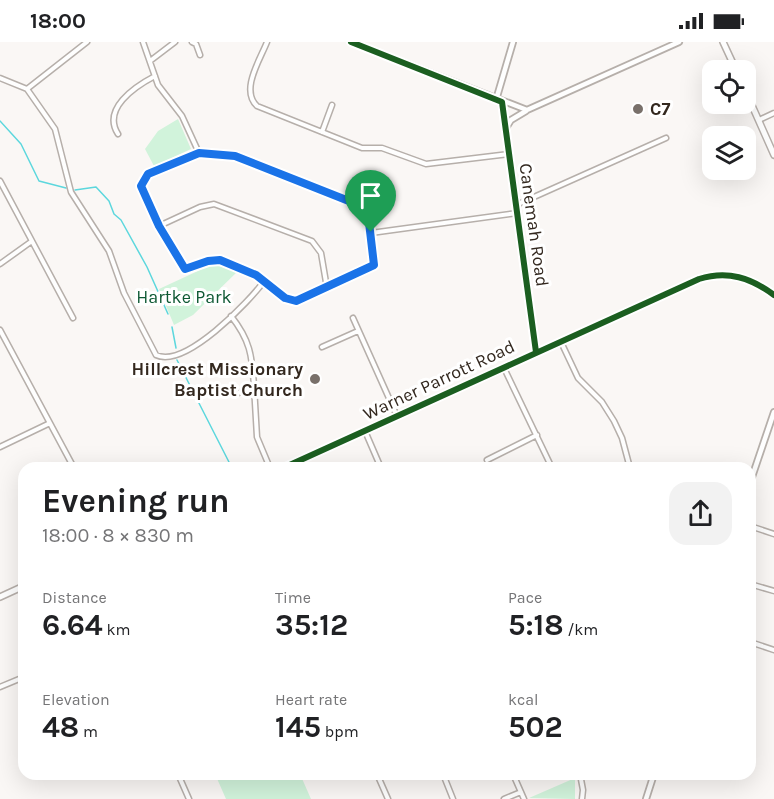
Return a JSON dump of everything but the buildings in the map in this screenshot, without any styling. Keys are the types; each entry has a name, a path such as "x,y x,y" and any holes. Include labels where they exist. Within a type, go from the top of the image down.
{"main road":[{"path":"723,42 731,60"},
{"path":"755,114 774,155"},
{"name":"Warner Parrott Road","path":"296,462 536,352 707,277 726,274 746,278 774,295"},
{"path":"0,597 18,589"}],"street":[{"path":"27,89 87,42"},
{"path":"143,42 154,76 163,94 182,116 199,153"},
{"path":"150,61 175,42"},
{"path":"192,42 201,55"},
{"path":"267,42 250,86 253,103 362,148 382,148 426,164 509,154"},
{"path":"351,42 496,100 527,110"},
{"path":"496,100 513,42"},
{"path":"506,128 511,120 527,110 679,42"},
{"path":"118,134 112,126 112,117 116,108 137,87 154,76"},
{"path":"0,78 27,89 55,129 71,192 109,251 124,293 156,355 170,358 212,335 265,280"},
{"name":"Canemah Road","path":"502,102 536,352"},
{"path":"322,132 332,105"},
{"path":"758,120 774,113"},
{"path":"516,205 666,138"},
{"path":"199,153 235,156 359,205 367,211 374,265 327,288 293,301 285,298 265,280 220,260 208,261 185,269 159,226 142,193 142,180 157,170 199,153"},
{"path":"0,181 73,318"},
{"path":"159,226 200,207 220,205 316,244 321,253 327,288"},
{"path":"371,232 517,213"},
{"path":"0,264 32,241"},
{"path":"231,316 251,350 257,437 267,462"},
{"path":"353,318 397,416"},
{"path":"0,330 71,462"},
{"path":"322,347 358,331"},
{"path":"561,341 578,378 597,396 614,421 628,462"},
{"path":"504,367 549,462"},
{"path":"236,394 254,386"},
{"path":"756,465 774,411"},
{"path":"0,447 50,423"},
{"path":"364,431 378,462"},
{"path":"487,460 537,435"},
{"path":"756,528 774,534"},
{"path":"756,586 774,591"},
{"path":"756,644 774,650"},
{"path":"0,687 18,680"},
{"path":"181,780 189,799"},
{"path":"380,780 388,799"},
{"path":"445,780 453,799"},
{"path":"516,780 524,799"},
{"path":"582,780 582,799"},
{"path":"646,799 652,780"},
{"path":"504,799 521,792"}],"green space":[{"path":"178,119 191,149 154,166 145,149 158,131"},
{"name":"Hartke Park","path":"213,264 237,272 193,315 174,325 159,289"},
{"path":"218,780 303,780 311,799 226,799"},
{"path":"570,780 575,780 575,799 529,798"}],"waterway":[{"path":"0,121 21,144 39,181 66,188"},
{"path":"75,190 96,187 109,201 114,214 121,220 147,267 168,314"},
{"path":"172,327 176,348"},
{"path":"177,360 229,462"}],"cycle path":[{"path":"351,42 502,102 536,352"},
{"path":"296,462 699,279 720,275 739,277 757,284 774,295"}],"place":[{"name":"C7","path":"638,109"},
{"name":"Hillcrest Missionary Baptist Church","path":"315,379"}],"route":[{"path":"199,153 227,153 359,205 367,211 371,232 374,265 300,300 288,300 265,280 220,260 208,261 189,269 181,266 142,193 142,180 145,176 176,161 199,153"}]}
